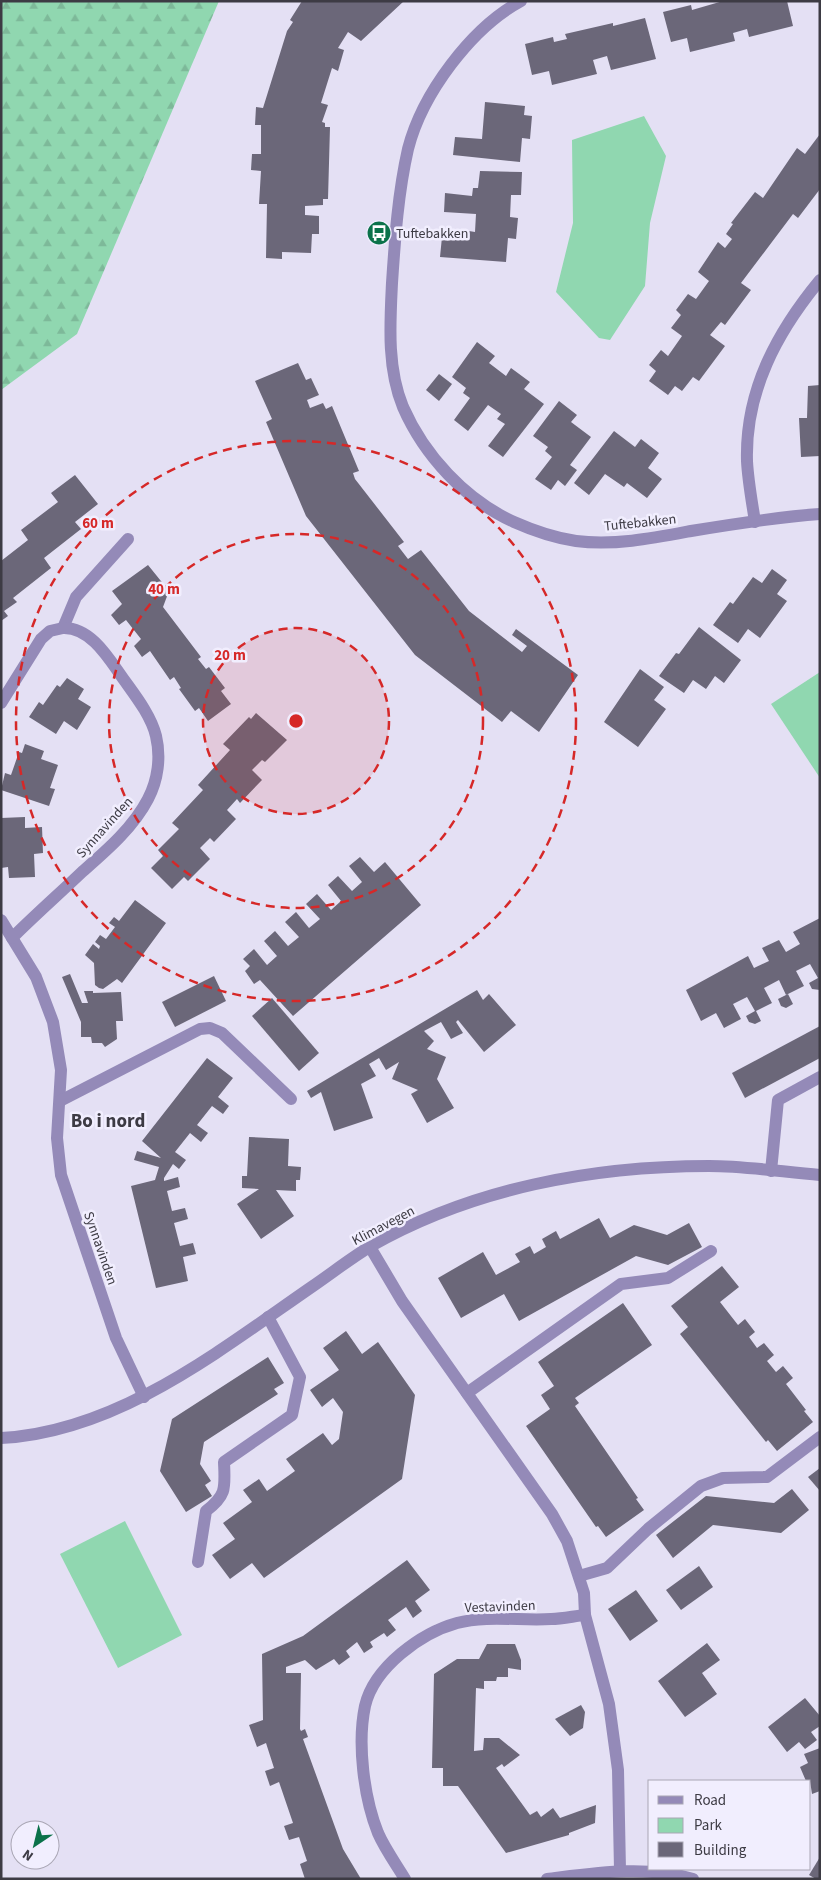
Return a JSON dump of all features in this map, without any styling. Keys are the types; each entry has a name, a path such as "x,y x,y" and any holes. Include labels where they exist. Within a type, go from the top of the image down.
{"street":[{"name":"Tuftebakken","path":"521,1 495,19 457,58 430,97 416,125 408,149 399,201 391,309 392,351 395,376 403,406 431,453 466,491 512,521 576,541 620,541 820,514"},
{"path":"755,522 747,461 752,403 768,358 781,333 820,280"},
{"path":"1,703 41,639 50,632 63,628 76,597 128,539"},
{"name":"Synnavinden","path":"12,938 125,830 149,798 158,768 158,748 154,728 132,691 116,668 88,635 76,629 63,628"},
{"name":"Synnavinden","path":"1,920 41,987 53,1022 60,1058 60,1101 57,1138 61,1175 116,1338 144,1397"},
{"path":"60,1101 206,1028 222,1033 291,1099"},
{"path":"771,1171 778,1100 820,1076"},
{"name":"Klimavegen","path":"1,1438 41,1433 76,1424 144,1397 268,1317 370,1247 413,1224 470,1202 505,1191 586,1174 646,1168 711,1166 820,1175"},
{"path":"370,1247 402,1301 552,1514 567,1541 584,1593 585,1615 609,1704 618,1770 620,1870"},
{"path":"467,1394 621,1284 668,1278 711,1251"},
{"path":"198,1562 206,1510 220,1500 225,1489 224,1462 292,1415 300,1377 268,1317"},
{"path":"579,1576 607,1568 648,1529 701,1486 723,1478 767,1477 820,1436"},
{"name":"Vestavinden","path":"405,1879 379,1834 368,1800 362,1741 365,1706 373,1686 388,1667 423,1638 458,1623 510,1618 552,1620 585,1615"},
{"path":"547,1879 620,1870 674,1874 693,1879"}],"green space":[{"path":"1,1 219,1 77,334 1,390"},
{"path":"644,116 666,156 650,223 645,286 610,340 599,338 556,292 573,223 572,140"},
{"path":"820,672 820,778 771,704"},
{"path":"125,1521 182,1635 118,1668 60,1554"}],"building":[{"path":"302,1 404,1 361,41 348,32 338,48 344,50 338,71 332,68 321,103 328,105 322,122 325,123 325,127 330,127 328,199 323,199 323,205 305,206 305,215 319,216 319,234 312,234 311,253 282,252 282,259 266,258 267,204 259,204 261,171 251,170 252,154 261,154 261,125 255,125 256,107 263,108 287,31 293,22 290,20"},
{"path":"723,1 787,1 793,26 749,37 747,29 733,33 735,41 690,52 687,38 671,42 663,12 691,5 692,10"},
{"path":"645,18 656,59 611,70 607,56 593,60 597,74 552,85 549,71 532,75 525,44 553,37 554,42 567,39 565,34 613,23 613,26"},
{"path":"485,102 525,106 524,115 532,116 530,139 522,138 520,162 453,155 455,137 482,139"},
{"path":"820,134 820,189 798,218 793,214 741,283 751,290 725,325 721,322 710,335 725,346 699,381 693,377 682,391 675,386 668,395 649,381 656,371 649,365 661,350 668,356 682,336 671,328 681,315 676,310 688,294 696,299 709,281 698,272 718,242 725,248 732,239 726,234 733,224 731,223 755,192 763,198 797,148 805,154"},
{"path":"480,171 522,172 521,195 511,195 510,217 518,218 516,239 508,238 506,262 440,257 442,237 468,239 469,231 475,232 476,214 444,212 445,193 472,196 473,188 478,188"},
{"path":"477,342 495,356 489,363 506,376 511,368 530,382 524,389 544,404 503,457 488,446 505,424 497,419 501,414 488,405 468,431 454,420 470,398 463,393 466,388 452,377"},
{"path":"298,363 306,380 311,378 319,395 307,400 310,408 323,403 326,409 332,406 359,471 353,473 355,479 404,542 398,546 408,559 421,550 469,611 522,652 527,646 512,635 516,629 578,675 539,732 511,711 502,722 415,655 306,516 266,422 272,419 255,381"},
{"path":"439,374 452,384 439,401 426,390"},
{"path":"820,385 820,456 801,457 799,418 807,418 808,386"},
{"path":"559,401 577,415 571,422 591,437 570,465 577,470 565,486 558,480 551,490 535,479 552,457 545,451 548,447 533,436"},
{"path":"614,431 635,447 641,439 659,453 648,468 662,479 647,498 627,483 624,487 605,474 589,495 574,483"},
{"path":"75,475 98,504 75,522 81,529 44,558 51,568 13,598 17,602 4,611 8,616 1,621 1,561 28,540 21,530 58,502 51,493"},
{"path":"148,565 169,591 163,607 201,657 198,659 206,669 209,667 225,688 221,691 231,704 208,721 199,708 195,711 179,689 181,688 174,677 170,680 150,651 142,657 134,646 141,639 126,620 119,625 111,615 122,604 112,591"},
{"path":"772,569 787,580 777,594 787,601 760,638 748,629 738,643 713,625 730,602 733,604 753,577 762,583"},
{"path":"699,627 741,660 724,683 715,676 706,689 693,680 684,693 659,676 676,653 679,654"},
{"path":"640,669 664,687 654,700 666,709 638,747 604,722"},
{"path":"67,678 84,689 78,699 91,707 77,730 64,721 56,734 29,717 39,702 43,705 57,685 60,687"},
{"path":"256,713 287,740 265,762 262,760 252,770 262,780 240,803 237,799 227,810 236,819 214,842 210,838 200,848 210,859 188,881 184,877 172,889 151,868 163,856 158,850 179,829 172,823 203,790 198,785 230,750 223,744 249,717 251,719"},
{"path":"25,744 44,751 41,759 58,765 50,788 55,789 49,806 1,790 5,773 11,775 19,752 22,753"},
{"path":"25,817 25,828 42,827 43,853 34,854 35,877 9,878 8,867 1,868 1,818"},
{"path":"360,857 374,872 385,862 421,905 293,1016 260,980 254,984 245,971 250,966 243,959 254,949 267,965 277,956 264,941 275,931 288,946 299,937 285,922 296,912 309,928 320,919 306,904 317,894 331,910 341,901 328,885 338,876 352,891 362,882 349,866"},
{"path":"135,900 166,923 122,983 117,979 103,989 99,988 95,985 94,963 85,955 93,944 99,949 100,946 95,942 100,935 106,939 115,927 109,923 114,917 119,921"},
{"path":"820,918 820,990 812,989 809,983 818,978 810,964 796,971 804,986 786,995 779,980 764,988 772,1003 756,1011 761,1021 755,1024 749,1022 746,1016 755,1011 747,997 733,1004 741,1019 724,1028 716,1013 701,1021 686,990 748,956 754,968 769,961 762,948 779,940 786,952 800,944 793,932"},
{"path":"70,974 82,1003 88,1003 84,991 93,991 93,993 121,992 123,1021 116,1021 117,1039 105,1047 102,1043 92,1043 91,1037 81,1037 81,1022 62,977"},
{"path":"214,976 226,1001 175,1027 162,1002"},
{"path":"477,990 483,1000 489,994 516,1025 484,1052 458,1020 456,1022 463,1033 451,1039 441,1022 424,1031 434,1041 427,1049 446,1057 437,1079 454,1108 427,1123 411,1094 418,1090 392,1079 399,1062 386,1070 379,1058 369,1064 376,1076 361,1084 373,1118 334,1131 321,1092 311,1098 307,1091"},
{"path":"788,994 793,1004 786,1008 781,1006 778,999"},
{"path":"272,998 319,1053 299,1071 252,1016"},
{"path":"820,1026 820,1058 745,1098 732,1073"},
{"path":"207,1058 233,1078 218,1097 229,1106 223,1114 212,1106 197,1125 208,1133 201,1142 190,1133 175,1152 186,1160 179,1169 173,1164 164,1178 164,1181 178,1177 180,1187 167,1191 172,1211 185,1208 188,1219 174,1223 180,1246 193,1243 196,1254 183,1257 188,1281 156,1288 131,1186 155,1180 159,1167 134,1160 137,1151 161,1158 142,1141"},
{"path":"249,1137 289,1139 288,1166 301,1167 300,1180 296,1180 296,1191 276,1190 294,1216 261,1239 237,1204 259,1189 242,1188 242,1176 247,1176"},
{"path":"599,1218 610,1238 634,1225 667,1235 689,1223 702,1247 668,1265 636,1256 519,1321 504,1294 461,1318 438,1278 483,1252 496,1275 520,1262 515,1254 530,1246 534,1254 546,1247 542,1239 556,1231 560,1239"},
{"path":"722,1266 739,1287 720,1302 738,1325 745,1319 755,1332 749,1337 757,1348 764,1343 774,1355 767,1361 776,1372 783,1366 793,1378 786,1384 813,1422 777,1451 768,1440 766,1442 680,1334 688,1327 671,1306"},
{"path":"623,1303 652,1345 575,1398 579,1403 575,1406 638,1498 636,1499 644,1510 606,1537 598,1526 596,1527 526,1426 550,1409 541,1395 554,1386 538,1362"},
{"path":"346,1331 362,1354 378,1342 415,1395 402,1479 264,1578 252,1563 230,1579 212,1555 235,1539 223,1523 252,1502 243,1490 259,1479 267,1491 295,1471 286,1459 323,1433 332,1445 339,1439 343,1412 333,1398 322,1407 310,1390 339,1370 323,1348"},
{"path":"268,1357 284,1383 274,1389 278,1394 204,1442 200,1464 211,1481 205,1485 212,1496 186,1512 160,1471 172,1419"},
{"path":"820,1468 820,1491 808,1477"},
{"path":"792,1489 809,1510 781,1533 713,1525 673,1558 656,1535 706,1496 774,1503"},
{"path":"407,1560 430,1590 415,1601 422,1611 413,1618 406,1607 388,1620 396,1630 387,1637 384,1633 370,1642 373,1647 364,1653 357,1642 346,1651 350,1657 339,1665 334,1659 316,1670 305,1660 286,1667 286,1673 301,1673 300,1729 301,1731 305,1729 308,1737 303,1739 343,1849 361,1879 305,1879 300,1864 307,1861 299,1837 289,1840 284,1826 293,1823 279,1782 270,1786 265,1771 274,1768 266,1743 257,1747 249,1725 263,1720 262,1654 303,1636"},
{"path":"699,1566 713,1587 681,1610 666,1590"},
{"path":"636,1590 658,1621 630,1641 608,1609"},
{"path":"707,1643 720,1660 702,1673 717,1694 685,1717 658,1681"},
{"path":"487,1644 515,1644 521,1660 521,1670 508,1668 508,1677 497,1677 496,1681 484,1681 484,1689 476,1688 474,1751 483,1750 484,1738 499,1738 520,1755 504,1767 502,1764 496,1768 530,1815 537,1811 541,1817 553,1808 560,1818 596,1805 595,1823 569,1833 569,1835 506,1853 458,1786 443,1786 443,1768 432,1768 434,1674 457,1659 479,1659"},
{"path":"805,1698 820,1716 820,1726 811,1732 817,1740 805,1749 799,1742 787,1752 768,1727"},
{"path":"581,1705 585,1712 583,1728 570,1736 555,1719"},
{"path":"820,1748 820,1791 812,1794 811,1780 806,1780 800,1767 808,1763 804,1754"},
{"path":"820,1857 820,1879 816,1879 809,1875"}],"place":[{"name":"Tuftebakken","path":"379,233"}],"district":[{"name":"Bo i nord","path":"108,1120"}]}
